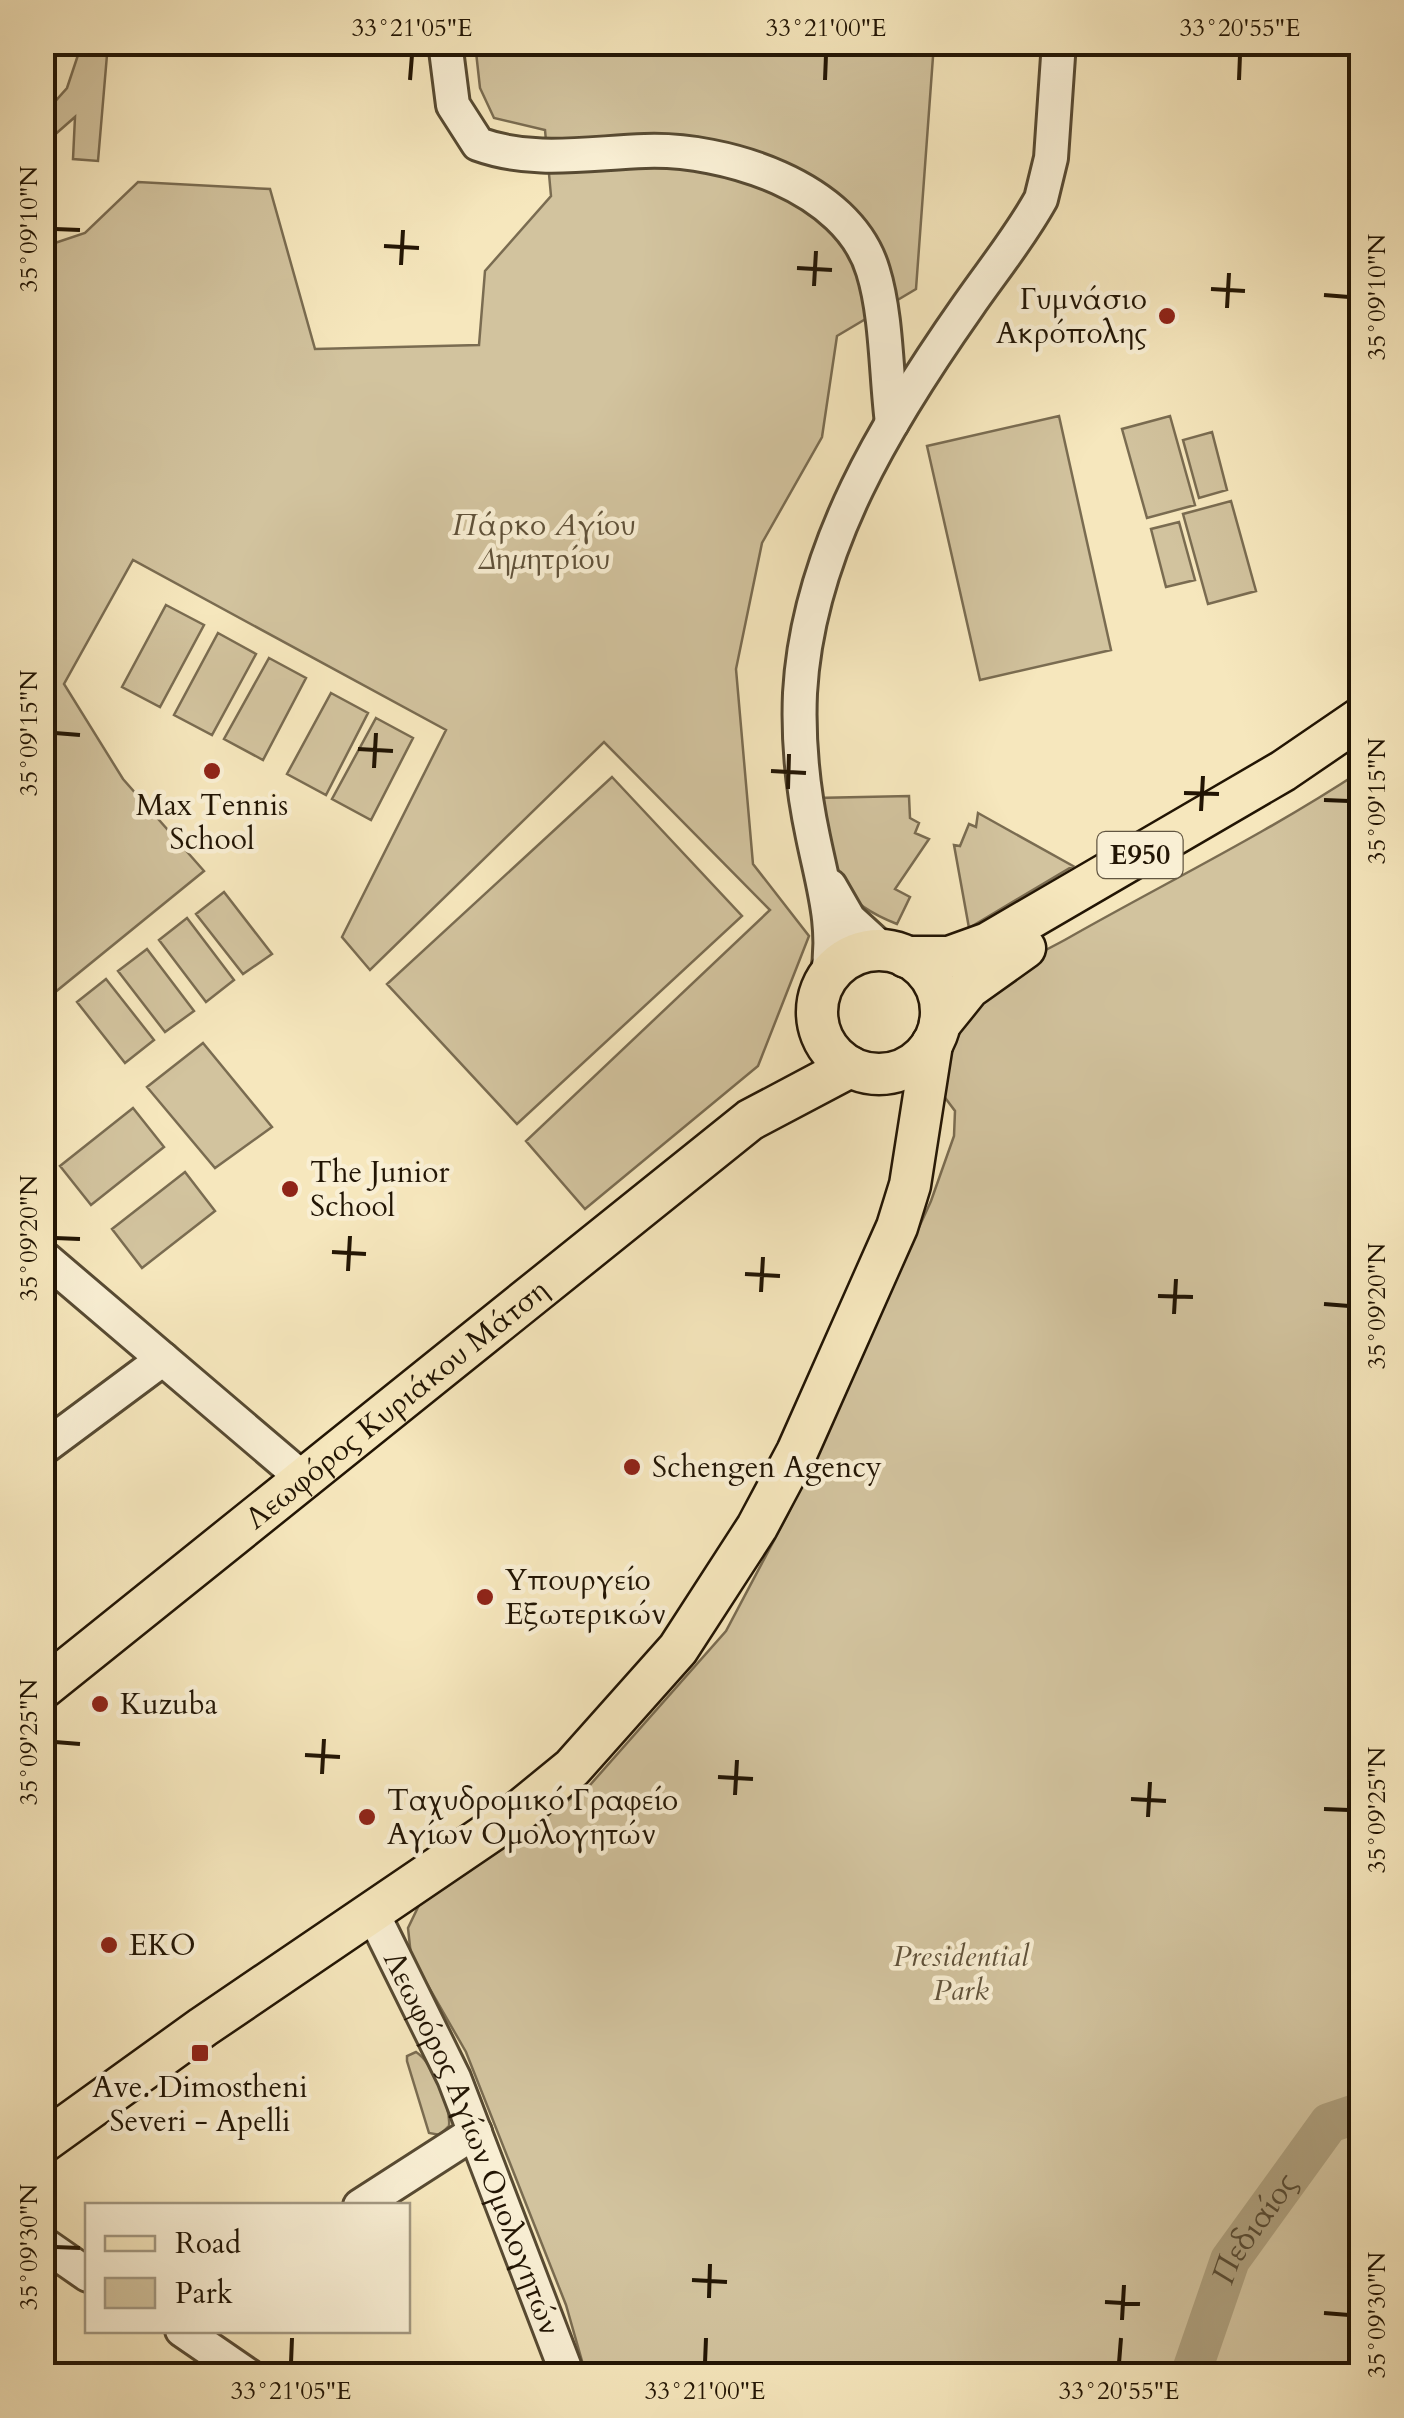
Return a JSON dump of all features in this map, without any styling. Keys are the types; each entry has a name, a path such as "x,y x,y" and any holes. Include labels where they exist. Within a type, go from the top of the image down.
{"main road":[{"name":"E950","path":"895,954 950,957 988,942 1284,771 1362,717"},
{"name":"E950","path":"936,1034 969,988 1005,960 1362,748"},
{"path":"42,2142 202,2026 374,1914 556,1782 638,1696 689,1634 757,1527 797,1452 896,1227 914,1156 936,1034 937,990 924,970 895,954 852,957 827,979 818,1018 831,1052 858,1070 892,1108 914,1156"},
{"name":"Λεωφόρος Κυριάκου Μάτση","path":"42,1689 306,1481 750,1120 801,1052 818,1018"},
{"path":"858,1070 907,1067 936,1034"},
{"name":"Λεωφόρος Κυριάκου Μάτση","path":"750,1120 858,1070"}],"street":[{"path":"444,42 453,105 478,144 530,157 677,150 724,156 825,205 847,222 874,272 892,423"},
{"path":"827,979 832,930 802,763 802,669 832,546 892,423 1041,198 1051,158 1060,42"},
{"path":"818,859 850,919 895,954"},
{"path":"42,1256 306,1481"},
{"path":"42,1450 163,1359"},
{"name":"Λεωφόρος Αγίων Ομολογητών","path":"374,1914 426,2014 568,2376"},
{"path":"365,2203 475,2132"},
{"path":"42,2243 85,2273"},
{"path":"186,2333 249,2376"}],"green space":[{"path":"82,43 108,43 98,161 73,159 75,117 43,145 43,115 67,88"},
{"name":"Πάρκο Αγίου Δημητρίου","path":"475,43 934,43 916,289 837,336 822,437 762,543 736,669 753,864 809,936 758,1066 585,1209 526,1141 770,910 604,742 370,970 342,937 446,730 133,560 64,684 123,779 204,871 43,1002 43,247 85,233 138,182 270,189 315,349 479,345 485,271 551,196 545,130 494,118 480,88"},
{"path":"1059,416 1111,650 980,680 927,446"},
{"path":"1170,416 1195,505 1147,518 1122,429"},
{"path":"1212,432 1227,490 1199,498 1183,440"},
{"path":"1231,501 1256,591 1208,604 1183,514"},
{"path":"1179,522 1195,580 1166,587 1151,529"},
{"path":"166,605 204,625 160,707 122,687"},
{"path":"218,633 256,654 212,735 174,715"},
{"path":"269,658 306,678 263,760 224,739"},
{"path":"331,693 368,713 326,795 287,774"},
{"path":"376,718 413,738 371,820 332,799"},
{"name":"Presidential Park","path":"1361,771 1361,2375 586,2375 566,2305 466,2052 411,1956 408,1928 420,1903 590,1785 726,1631 788,1514 931,1201 954,1136 955,1111 940,1091 944,1068 955,1030 973,998 1006,972 1253,836"},
{"path":"612,777 742,916 517,1124 387,984"},
{"path":"909,796 910,818 919,823 915,833 929,839 895,889 910,897 897,924 857,902 845,890 836,876 815,798"},
{"path":"978,813 1073,866 969,928 954,845 960,846 969,824 976,827"},
{"path":"224,892 272,954 243,974 196,914"},
{"path":"187,918 234,980 206,1002 159,940"},
{"path":"147,949 194,1011 165,1032 118,971"},
{"path":"106,979 154,1040 125,1063 77,1002"},
{"path":"203,1043 272,1127 215,1168 147,1087"},
{"path":"133,1108 164,1147 91,1205 60,1166"},
{"path":"185,1172 215,1211 142,1268 112,1229"},
{"path":"416,2052 434,2075 444,2097 449,2126 440,2135 429,2133 407,2061 407,2056"}],"waterway":[{"name":"Πεδιαίος","path":"1190,2376 1230,2260 1329,2123 1362,2112"}],"place":[{"name":"Γυμνάσιο Ακρόπολης","path":"1167,316"},
{"name":"Max Tennis School","path":"212,771"},
{"name":"The Junior School","path":"290,1189"},
{"name":"Schengen Agency","path":"632,1467"},
{"name":"Υπουργείο Εξωτερικών","path":"485,1597"},
{"name":"Kuzuba","path":"100,1704"},
{"name":"Ταχυδρομικό Γραφείο Αγίων Ομολογητών","path":"367,1817"},
{"name":"EKO","path":"109,1945"},
{"name":"Ave. Dimostheni Severi - Apelli","path":"200,2053"}]}
